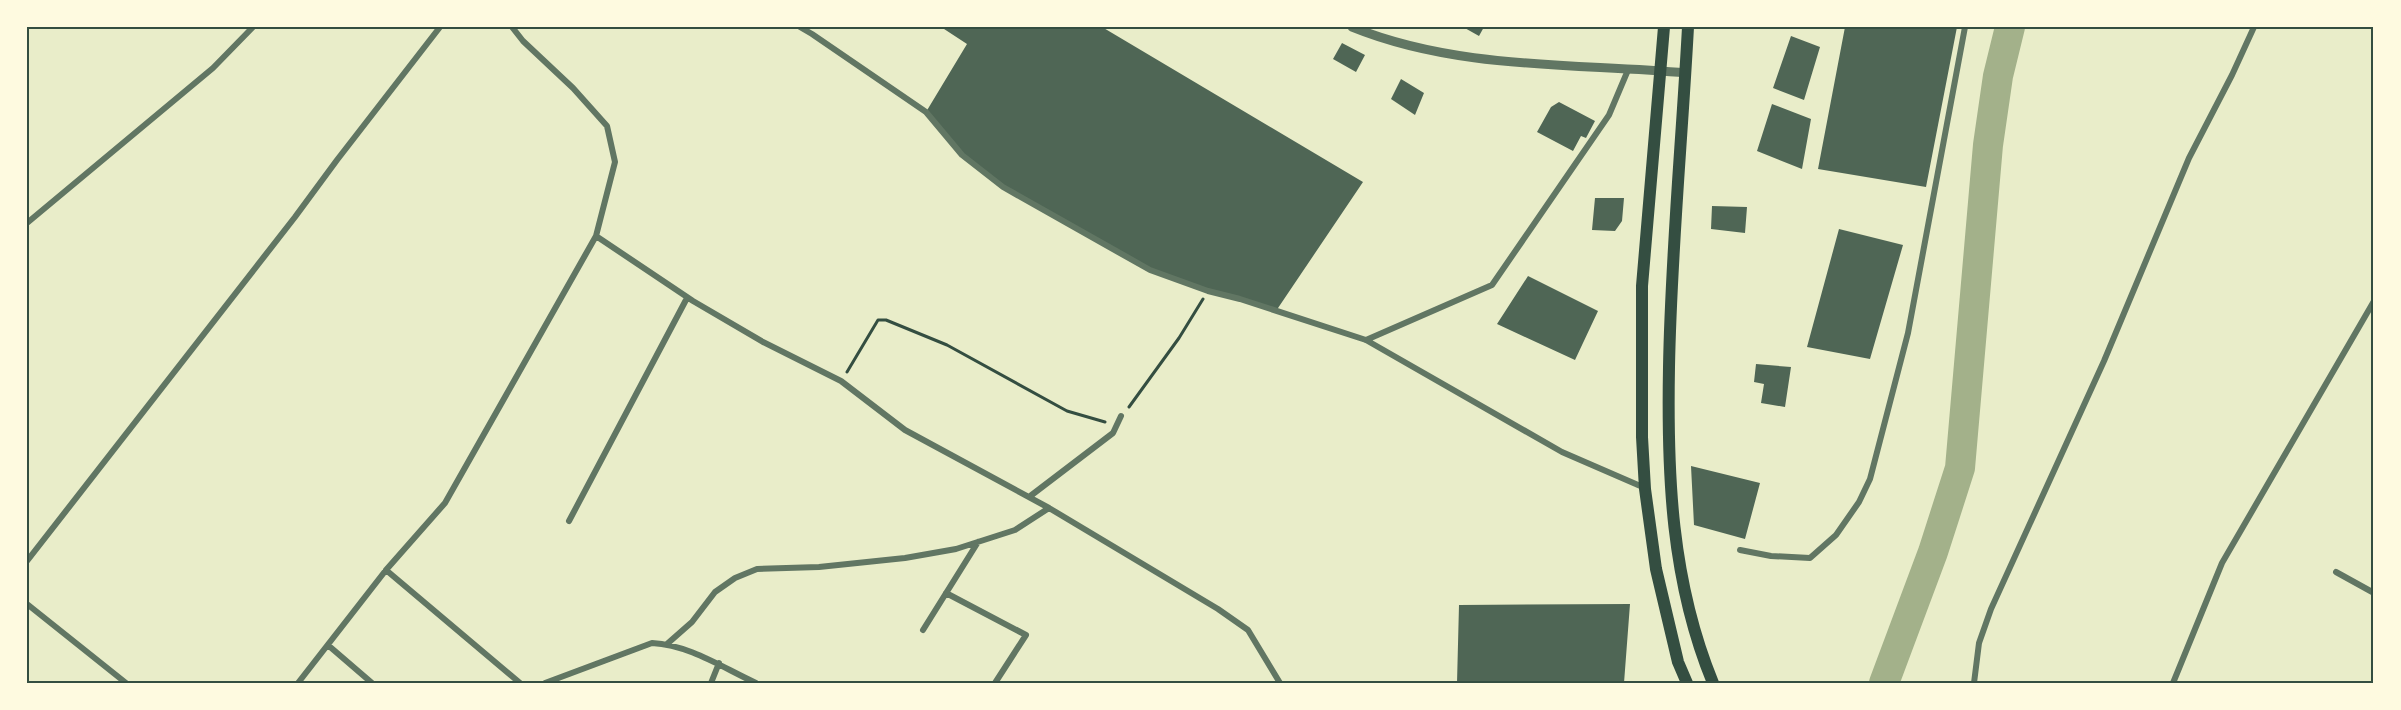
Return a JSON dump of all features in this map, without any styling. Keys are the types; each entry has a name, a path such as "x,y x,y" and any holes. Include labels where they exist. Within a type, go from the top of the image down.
{"highway":[{"path":"1664,27 1642,286 1642,437 1645,489 1656,569 1678,662 1687,683"},
{"path":"1688,27 1671,278 1668,436 1670,489 1677,555 1700,652 1713,683"}],"street":[{"path":"27,223 213,68 252,27"},
{"path":"27,561 296,217 440,27"},
{"path":"298,683 386,570 445,502 596,236 615,162 607,126 512,27"},
{"path":"800,27 926,112 962,155 1003,187 1150,270 1208,291 1240,298 1366,340 1562,452 1645,489"},
{"path":"1352,27 1426,50 1495,61 1686,73"},
{"path":"1740,550 1771,556 1810,558 1836,535 1859,502 1870,479 1908,333 1965,27"},
{"path":"1974,683 1979,643 1991,609 2104,361 2189,158 2254,27"},
{"path":"1366,340 1492,285 1609,115 1628,70"},
{"path":"596,236 687,298 763,342 841,381 905,430 1049,508 1203,599 1248,630 1280,683"},
{"path":"569,521 687,298"},
{"path":"2172,683 2222,563 2374,301"},
{"path":"1029,497 1113,433 1121,416"},
{"path":"667,644 692,622 715,592 735,578 757,569 819,567 906,558 956,549 1015,530 1049,508"},
{"path":"922,630 979,542"},
{"path":"386,570 520,683"},
{"path":"2336,572 2374,593"},
{"path":"946,592 1026,635 996,683"},
{"path":"27,604 126,683"},
{"path":"545,683 652,643 667,644 719,663 756,683"},
{"path":"328,646 372,683"},
{"path":"711,683 719,663"}],"path":[{"path":"841,381 878,320 886,320 947,345 1067,411 1102,423 1117,422 1179,338 1208,291"}],"building":[{"path":"941,27 1102,27 1363,182 1276,311 1150,270 1029,203 962,155 926,112 967,44"},
{"path":"1463,27 1484,27 1479,36"},
{"path":"1845,27 1957,27 1926,187 1818,169"},
{"path":"1791,36 1820,47 1804,100 1773,88"},
{"path":"1342,43 1365,55 1356,72 1333,59"},
{"path":"1401,79 1424,93 1415,115 1391,99"},
{"path":"1559,102 1595,121 1586,138 1581,136 1573,151 1537,132 1551,107"},
{"path":"1772,104 1811,119 1802,169 1757,151"},
{"path":"1595,198 1624,198 1622,221 1615,231 1592,230"},
{"path":"1712,206 1747,207 1745,233 1711,229"},
{"path":"1839,229 1903,245 1870,359 1807,347"},
{"path":"1528,276 1598,311 1575,360 1497,324"},
{"path":"1756,364 1791,367 1785,407 1761,403 1764,384 1754,382"},
{"path":"1691,466 1760,483 1745,539 1694,525"},
{"path":"1630,604 1624,683 1457,683 1459,605"}],"waterway":[{"path":"1884,683 1933,552 1960,468 1988,145 1998,76 2010,27"}]}
